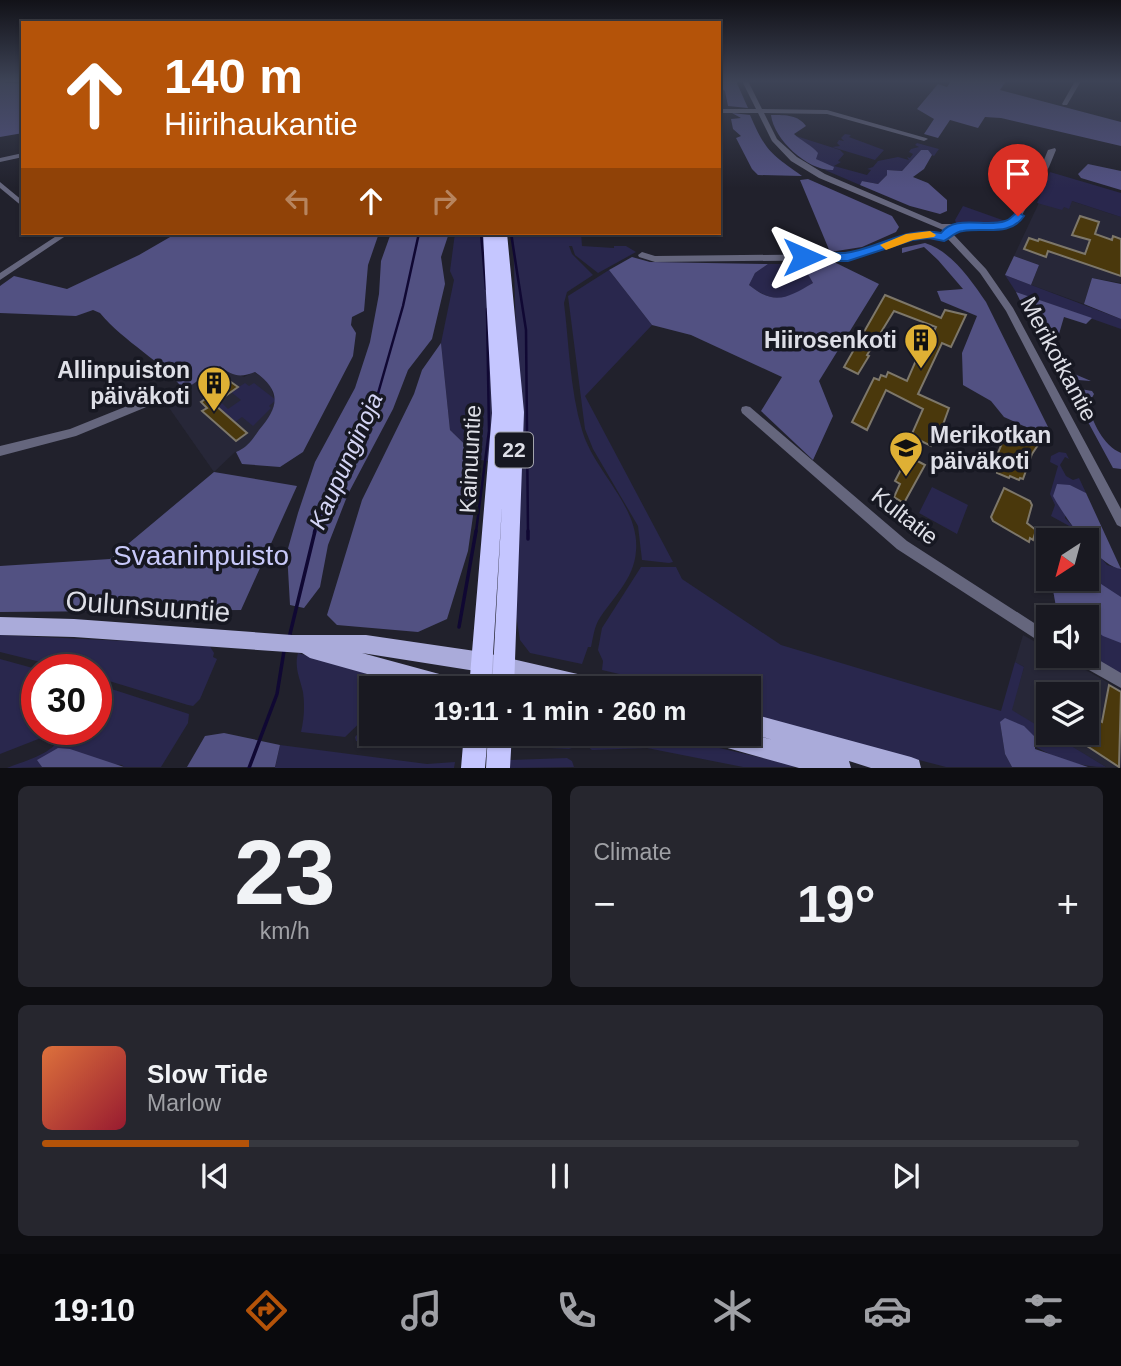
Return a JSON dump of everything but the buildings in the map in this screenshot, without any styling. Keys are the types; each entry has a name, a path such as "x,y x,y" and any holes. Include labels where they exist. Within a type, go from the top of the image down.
{"highway":[{"name":"Kainuuntie","path":"481,676 500,413 489,235"},
{"name":"Kainuuntie","path":"501,235 516,412 504,676"},
{"path":"473,768 476,746"},
{"path":"498,768 499,746"}],"main road":[{"name":"Oulunsuuntie","path":"0,626 292,644 331,649 416,676"},
{"name":"Oulunsuuntie","path":"331,649 366,644 482,662 501,676"},
{"path":"761,726 911,768"},
{"path":"756,746 841,768"}],"street":[{"name":"Merikotkantie","path":"762,117 774,140 794,159 815,172 900,210 927,228 946,232 992,283 1010,310 1121,521"},
{"path":"844,117 924,139"},
{"path":"946,232 962,227 999,227 1014,222 1052,150"},
{"path":"0,160 21,156"},
{"path":"0,184 21,203"},
{"path":"642,255 655,259 848,257 911,237 927,228"},
{"path":"0,277 58,235"},
{"path":"0,451 72,433 157,398"},
{"name":"Kultatie","path":"746,410 902,545 1036,632"},
{"path":"1099,668 1121,681"}],"shaded area":[{"path":"845,134 884,150 875,160 832,147 840,146 837,143 839,140 844,141 841,138"},
{"path":"796,136 840,150 844,154 838,161 841,162 834,166 867,175 871,170 867,169 878,161 898,157 909,160 907,157 910,158 913,154 909,152 911,149 919,147 915,145 917,143 939,149 934,156 921,150 902,171 887,170 887,175 878,184 862,181 860,185 825,170 833,170 816,159 816,155"},
{"path":"1050,172 1121,193 1121,217 1072,201 1069,209 1064,207 1062,210 1037,203"},
{"path":"1044,192 1121,217 1121,283 1092,278 1084,304 1031,285 1039,265 1014,256"},
{"path":"963,206 1008,222 956,223"},
{"path":"455,235 487,235 496,387 493,462 481,460 450,430 441,343 454,280 450,271"},
{"path":"513,235 581,235 582,246 626,246 636,252 598,273 575,255 572,246 569,246 572,254 593,275 567,292 564,303 578,415 588,445 631,519 636,551 631,571 598,621 591,647 588,647 582,664 530,653 520,640 516,615 520,469"},
{"path":"768,264 802,264 813,283 781,298 767,296 749,285 755,273"},
{"path":"609,270 652,325 585,396 673,562 669,563 642,560 638,526 593,449 585,429 568,296"},
{"path":"1005,275 1121,319 1121,329 1016,292"},
{"path":"220,366 244,377 254,372 269,382 276,403 273,414 245,449 235,452 214,472 165,402"},
{"path":"245,383 249,386 254,383 276,400 253,426 242,417 235,422 214,404 219,400 228,409 241,400 231,392"},
{"path":"1059,452 1066,453 1069,459 1065,457 1060,465 1066,476 1073,480 1079,478 1086,493 1070,485 1065,518 1074,528 1051,516 1055,505 1050,494 1058,466 1050,462 1051,456"},
{"path":"932,487 968,505 957,534 919,513"},
{"path":"1099,555 1107,565 1121,569 1121,675 1099,661 1099,605 1056,605 1053,592 1099,592"},
{"path":"641,567 676,567 682,579 781,645 1001,711 1015,662 1024,667 1012,710 1036,725 1036,745 1070,745 1106,767 1076,763 1049,754 1000,722 1005,754 1012,767 946,767 761,719 761,676 628,676 602,670 603,661 598,650 602,628"},
{"path":"0,635 209,645 214,653 213,657 217,659 200,699 193,706 112,682 112,654 21,654 21,657 0,652"},
{"path":"1023,635 1036,642 1036,668 1082,668 1121,690 1121,767 1106,767 1069,745 1099,745 1099,682 1036,682 1036,726 1011,710 1024,667 1015,662"},
{"path":"298,653 369,676 359,676 359,724 345,737 301,732 304,702"},
{"path":"0,659 21,665 23,745 0,754"},
{"path":"112,689 189,714 188,723 161,767 124,767 38,759 42,767 7,768 55,745 112,745"},
{"path":"280,745 427,764 455,762 454,768 275,768"},
{"path":"510,746 575,746 569,749"},
{"path":"587,746 711,746 802,767 743,767 647,748 592,750"},
{"path":"567,758 572,761 574,767 510,768 510,760"}],"green space":[{"path":"0,117 21,117 21,133 0,137"},
{"path":"739,117 751,117 770,151 802,176 758,175 736,138 741,136 733,129 731,119 741,118"},
{"path":"772,117 793,117 803,122 806,126 794,134 816,150 816,159 834,167 833,170 823,169 803,160 785,144"},
{"path":"930,117 1101,117 1121,122 1121,146 1001,118 985,117 978,128 950,120 938,138 924,134 934,119"},
{"path":"921,150 928,150 932,155 924,169 913,177 928,183 947,200 947,211 940,214 910,206 860,185 862,181 878,184 887,175 887,170 902,171"},
{"path":"1088,164 1121,171 1121,190 1081,178 1078,174"},
{"path":"808,179 892,216 899,227 896,232 862,247 830,252 800,180"},
{"path":"174,235 378,235 368,265 364,311 352,317 351,325 356,333 353,356 303,452 280,467 242,464 236,452 252,440 266,422 275,400 270,386 255,372 236,375 220,366 184,390 165,370 100,313 93,310 76,316 0,313 0,286 14,276 67,289 139,255"},
{"path":"390,235 448,235 441,257 445,284 432,339 408,370 393,409 348,494 328,545 320,587 304,608 290,605 287,552 315,462 355,388 370,342 379,294 381,261"},
{"path":"925,243 952,259 986,302 1052,435 1046,436 1004,417 991,401 963,385 962,353 977,316 941,301 937,291 963,289 924,247 902,253 902,248"},
{"path":"1014,256 1039,265 1031,285 1005,275"},
{"path":"632,257 650,262 768,264 755,273 749,285 774,298 796,293 813,283 802,264 834,262 879,284 819,381 833,416 813,460 761,411 782,377 691,335 652,325 609,270"},
{"path":"1092,278 1121,284 1121,319 1084,304"},
{"path":"1016,292 1092,318 1086,324 1064,317 1056,344 1065,370 1091,381 1065,379"},
{"path":"441,343 450,430 481,460 468,551 447,619 418,632 337,625 327,615 362,500 414,394 422,370"},
{"path":"1069,387 1092,391 1094,394 1088,405 1090,412 1104,439 1121,453 1121,469 1113,468"},
{"name":"Svaaninpuisto","path":"214,472 297,486 241,610 0,612 0,566 110,559"},
{"path":"1057,484 1070,485 1086,493 1121,569 1099,556 1099,528 1075,528 1053,496"},
{"path":"1099,583 1121,597 1121,643 1099,633 1099,605 1056,605 1053,592 1099,592"},
{"path":"1005,718 1024,726 1035,737 1035,749 1088,767 1012,767 1005,754 1000,722"},
{"path":"224,733 280,745 275,767 187,767 205,736"},
{"path":"58,748 70,749 124,767 42,767 37,760"}],"waterway":[{"name":"Kaupunginoja","path":"314,532 329,491 377,397 403,306 419,235"},
{"path":"481,235 486,289"},
{"path":"511,235 526,330 528,532"},
{"path":"476,532 489,431 487,309"},
{"name":"Kaupunginoja","path":"289,638 315,531"},
{"path":"459,627 476,531"},
{"path":"528,532 528,539"},
{"name":"Kaupunginoja","path":"249,768 277,694 284,651"}],"slow traffic":[{"path":"886,245 911,237 930,235"}],"place":[{"name":"Hiirosenkoti","path":"921,370"},
{"name":"Allinpuiston päiväkoti","path":"214,413"},
{"name":"Merikotkan päiväkoti","path":"906,478"}],"route":[{"path":"804,257 848,257 911,237 929,234 944,237 949,231 962,227 1006,226 1018,216"}]}
